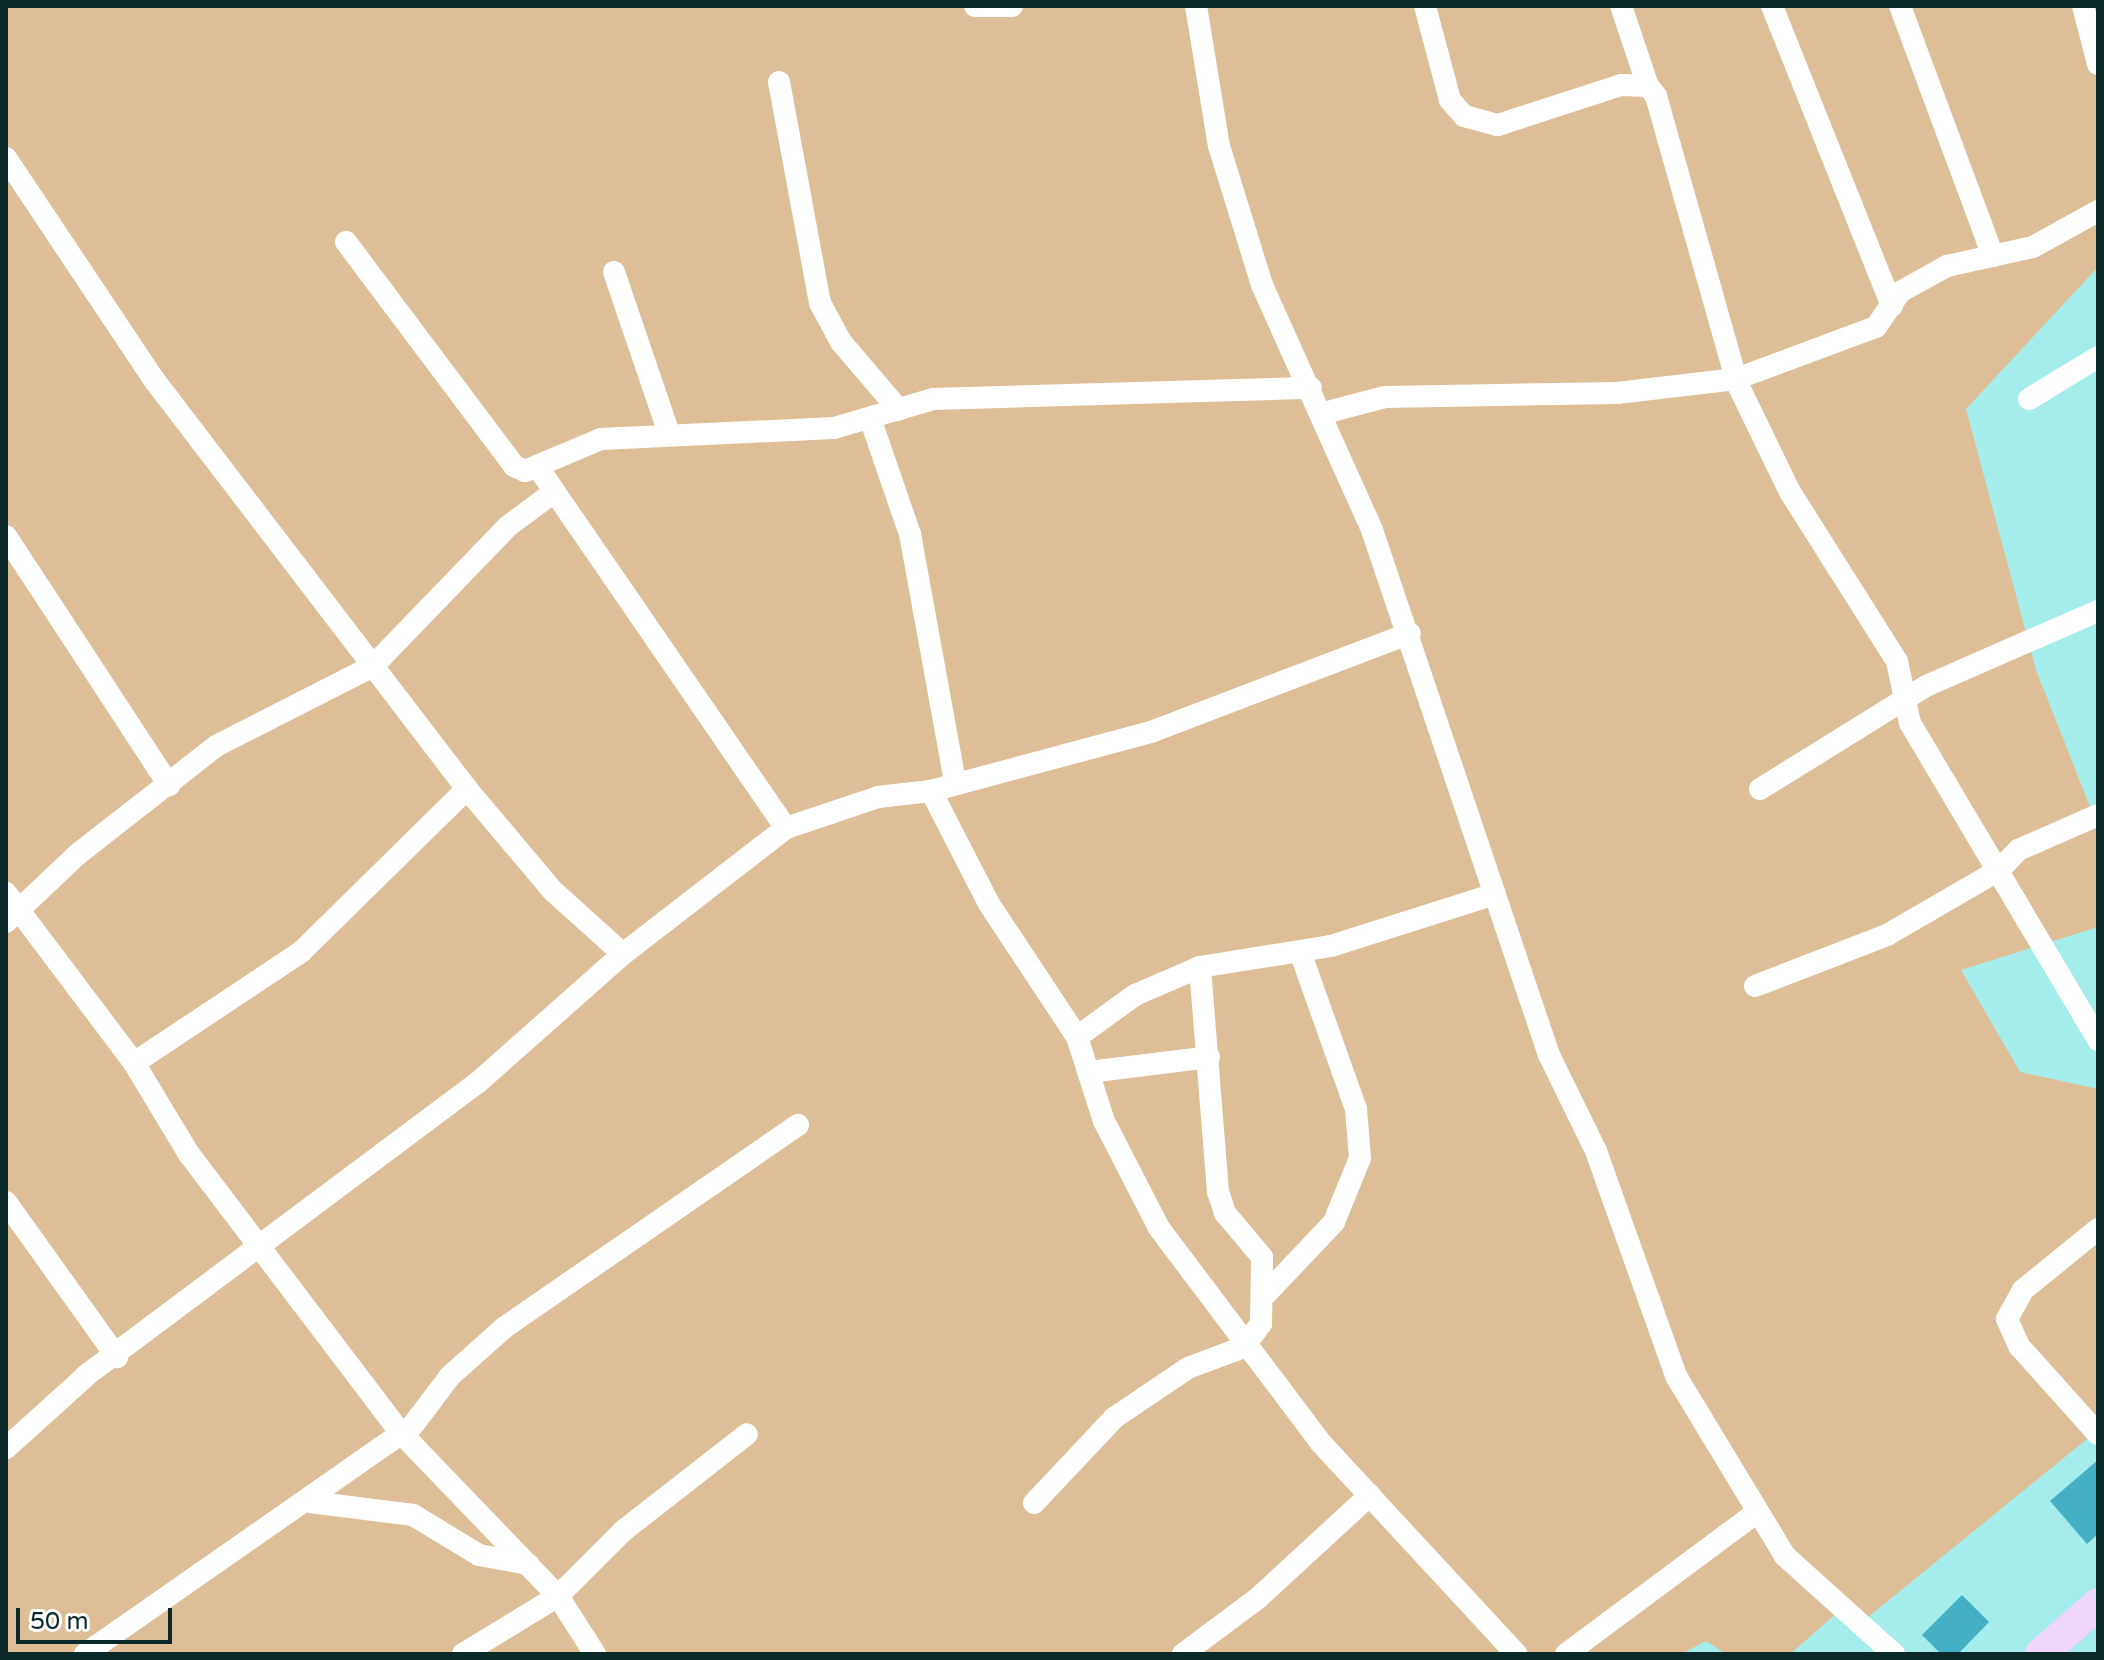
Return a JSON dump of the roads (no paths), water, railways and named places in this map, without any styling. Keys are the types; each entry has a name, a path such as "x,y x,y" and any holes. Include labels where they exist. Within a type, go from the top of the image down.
{"main road":[{"path":"2041,1654 2098,1604"}],"street":[{"path":"975,6 1012,6"},
{"path":"1196,6 1227,177 1290,356 1324,413 1410,633 1549,1055 1596,1151 1676,1376 1785,1556 1894,1654"},
{"path":"1425,6 1450,100 1481,122 1498,125 1621,85 1648,86"},
{"path":"1621,6 1736,379 1790,492 1897,661 1910,723 2098,1040"},
{"path":"1772,6 1892,306"},
{"path":"1900,6 1993,256"},
{"path":"2083,6 2098,64"},
{"path":"779,82 820,303 841,342 899,410"},
{"path":"6,158 155,381 467,789 553,891 623,954"},
{"path":"1324,413 1385,397 1554,396 1736,379 1876,327 1900,292 1947,266 2033,247 2098,211"},
{"path":"346,242 514,466 539,469 588,442 668,431 803,431 871,421 946,398 1311,388"},
{"path":"614,272 668,431"},
{"path":"2029,399 2098,357"},
{"path":"871,421 910,534 955,781"},
{"path":"539,469 786,828"},
{"path":"13,917 78,854 216,746 373,666 507,527 554,492"},
{"path":"6,536 169,785"},
{"path":"1760,789 1904,701 2098,611"},
{"path":"9,1440 477,1083 623,954 786,828 878,797 931,791 955,781 1151,732 1410,633"},
{"path":"134,1063 301,952 467,789"},
{"path":"931,791 989,904 1077,1037 1104,1121 1159,1228 1244,1347 1370,1495 1516,1654"},
{"path":"1755,986 1887,935 1999,870 2033,841 2098,815"},
{"path":"6,893 13,917 134,1063 189,1154 262,1244 401,1433 558,1596 595,1654"},
{"path":"1077,1037 1135,995 1200,967 1300,952 1495,894"},
{"path":"1266,1294 1334,1222 1360,1158 1356,1109 1300,952"},
{"path":"1034,1503 1114,1418 1188,1368 1244,1347 1261,1324 1266,1294 1262,1257 1220,1203 1200,967"},
{"path":"1089,1072 1209,1057"},
{"path":"85,1654 234,1545 310,1502 401,1433 505,1327 798,1125"},
{"path":"6,1202 117,1357"},
{"path":"2098,1229 2023,1290 2007,1319 2019,1346 2098,1434"},
{"path":"463,1654 558,1596 623,1531 747,1434"},
{"path":"1183,1654 1258,1598 1370,1495"},
{"path":"310,1502 413,1515 479,1555 528,1564"},
{"path":"1566,1654 1757,1512"}]}
